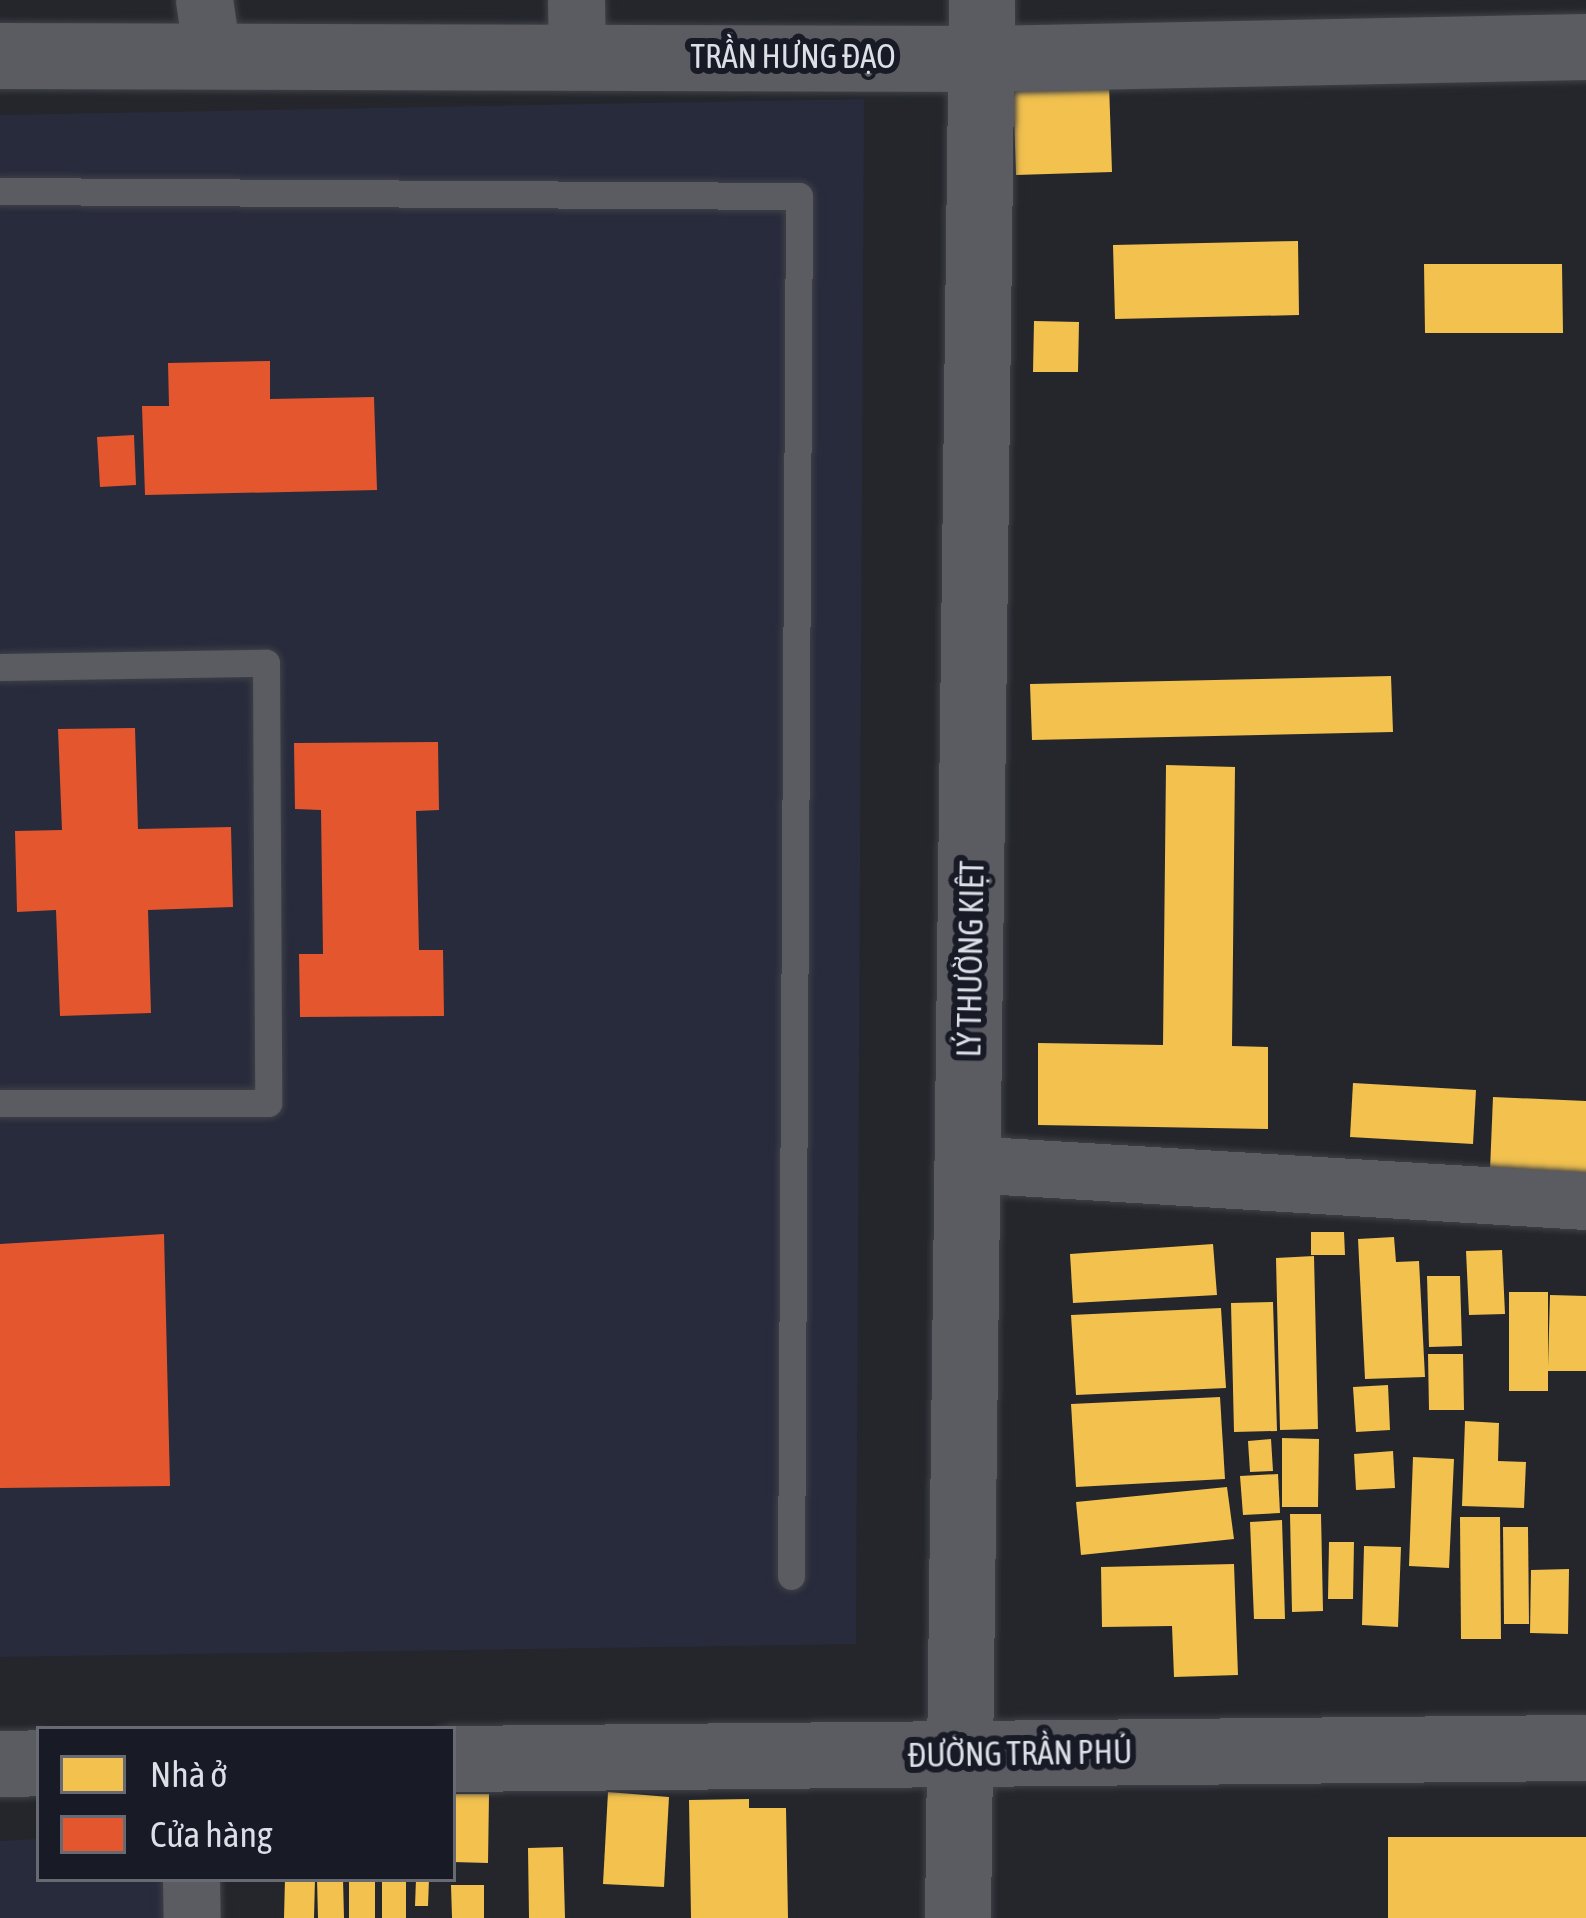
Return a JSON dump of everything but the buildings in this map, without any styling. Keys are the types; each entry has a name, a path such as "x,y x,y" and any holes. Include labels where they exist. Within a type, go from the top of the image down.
{"street":[{"name":"TRẦN HƯNG ĐẠO","path":"0,56 208,26 983,29 1586,47"},
{"name":"LÝ THƯỜNG KIỆT","path":"958,1918 983,29"},
{"path":"968,1164 1586,1202"},
{"name":"ĐƯỜNG TRẦN PHÚ","path":"456,1759 1586,1748"},
{"path":"0,1764 36,1763"},
{"path":"191,1882 192,1918"}],"lane":[{"path":"0,190 799,196 790,1576"},
{"path":"0,667 266,663 268,1103 0,1103"}],"shaded area":[{"path":"864,99 856,1644 0,1657 0,115"},
{"path":"36,1839 36,1882 165,1882 169,1918 0,1918 0,1841"}]}
